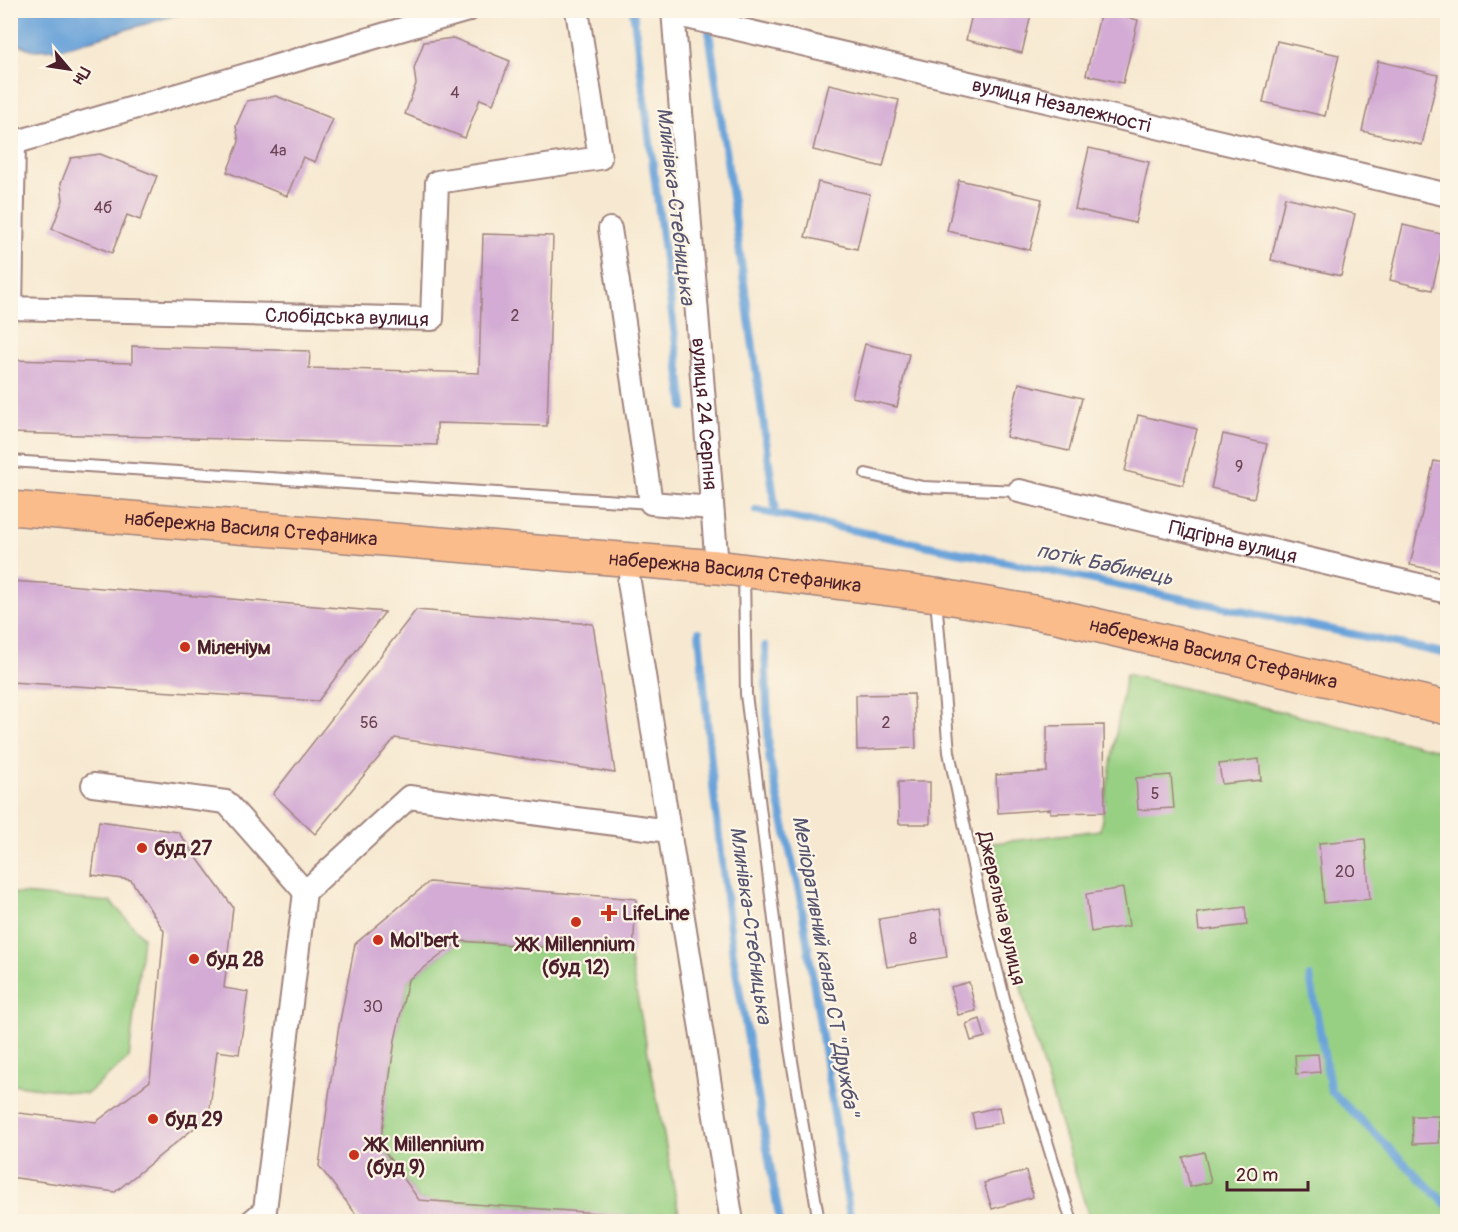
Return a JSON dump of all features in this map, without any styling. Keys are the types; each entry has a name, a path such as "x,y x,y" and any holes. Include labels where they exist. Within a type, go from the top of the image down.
{"main road":[{"name":"набережна Василя Стефаника","path":"10,508 730,568 936,596 1057,616 1446,705"}],"street":[{"name":"Слобідська вулиця","path":"468,10 12,144 11,308 432,319 437,182 600,158 578,10"},
{"name":"вулиця Незалежності","path":"673,12 1448,195"},
{"name":"вулиця 24 Серпня","path":"673,12 712,508 730,568"},
{"path":"610,229 651,504 712,508"},
{"name":"Підгірна вулиця","path":"1019,491 1448,592"},
{"path":"629,582 732,1221"},
{"path":"93,785 226,802 304,892"},
{"path":"251,1221 265,1210 304,892 409,797 669,831"}],"lane":[{"path":"10,461 651,504"},
{"path":"866,474 923,487 1019,491"},
{"path":"730,568 790,1048 819,1221"},
{"name":"Джерельна вулиця","path":"936,596 950,752 984,918 1010,1022 1072,1221"}],"green space":[{"path":"1126,674 1447,752 1447,1221 1090,1221 1029,1020 987,844 1100,830"},
{"path":"11,893 111,902 143,937 129,1058 87,1094 11,1084"},
{"path":"460,941 629,954 680,1219 419,1200 380,1145 395,1040 408,980"}],"water":[{"path":"10,11 190,11 60,49 32,50 11,41"}],"building":[{"path":"973,10 1032,10 1022,53 966,40"},
{"path":"1101,11 1138,20 1123,83 1086,75"},
{"path":"453,38 510,61 493,104 480,99 465,138 405,114 416,84 414,68 424,42"},
{"path":"1277,41 1339,55 1325,116 1263,102"},
{"path":"1378,61 1438,75 1422,145 1362,131"},
{"path":"829,84 899,100 883,167 813,150"},
{"path":"276,96 333,119 315,162 303,157 287,196 227,172 239,142 236,126 247,101"},
{"path":"1089,148 1149,162 1135,223 1075,209"},
{"path":"100,154 157,176 140,220 127,215 112,253 52,229 63,200 61,183 71,158"},
{"path":"959,180 1042,199 1030,250 947,231"},
{"path":"818,182 870,194 857,249 805,237"},
{"path":"1285,197 1355,214 1341,276 1271,260"},
{"path":"1403,225 1445,235 1432,290 1390,280"},
{"path":"483,234 553,236 547,426 437,423 437,445 10,433 10,360 132,363 132,346 310,351 309,368 479,373"},
{"path":"865,344 909,354 897,407 852,397"},
{"path":"1019,383 1082,398 1069,451 1006,437"},
{"path":"1138,415 1197,429 1183,485 1125,471"},
{"path":"1223,434 1267,444 1254,498 1211,488"},
{"path":"1434,461 1448,464 1448,573 1410,565"},
{"name":"Міленіум","path":"10,581 385,612 318,701 10,682"},
{"path":"416,610 593,624 615,773 395,738 315,834 273,794"},
{"path":"914,694 916,748 857,750 856,695"},
{"path":"1104,725 1105,812 1050,813 1050,809 998,813 996,775 1047,772 1047,726"},
{"path":"1259,759 1261,780 1222,784 1219,764"},
{"path":"1171,775 1174,808 1138,810 1136,778"},
{"path":"898,782 930,782 930,824 899,824"},
{"path":"99,821 178,832 233,907 224,988 248,992 239,1054 217,1051 209,1116 115,1192 10,1177 10,1112 96,1122 150,1081 164,931 131,880 92,875"},
{"path":"1365,839 1370,899 1324,903 1319,843"},
{"path":"429,882 636,899 633,954 460,941 408,980 395,1040 380,1145 419,1200 680,1219 681,1222 362,1222 319,1166 338,1031 355,944"},
{"path":"1123,888 1129,926 1091,932 1086,894"},
{"path":"1245,907 1247,925 1199,931 1197,913"},
{"path":"940,909 947,957 887,967 879,919"},
{"path":"969,982 976,1011 958,1015 951,987"},
{"path":"980,1019 985,1037 971,1041 966,1024"},
{"path":"1318,1054 1320,1072 1296,1074 1295,1055"},
{"path":"999,1107 1002,1123 975,1128 972,1113"},
{"path":"1412,1116 1439,1116 1439,1143 1413,1144"},
{"path":"1204,1152 1211,1182 1190,1187 1183,1157"},
{"path":"1026,1171 1033,1197 992,1209 984,1183"}],"waterway":[{"name":"Млинівка-Стебницька","path":"633,10 684,407"},
{"path":"709,31 775,506"},
{"name":"потік Бабинець","path":"756,510 1448,654"},
{"name":"Млинівка-Стебницька","path":"699,632 714,795 733,954 780,1222"},
{"name":"Меліоративний канал СТ \"Дружба\"","path":"765,646 769,757 800,897 851,1222"},
{"path":"1310,977 1331,1091 1448,1206"}],"place":[{"name":"Міленіум","path":"185,647"},
{"name":"буд 27","path":"142,848"},
{"name":"LifeLine","path":"609,913"},
{"name":"ЖК Millennium (буд 12)","path":"576,922"},
{"name":"Mol'bert","path":"378,940"},
{"name":"буд 28","path":"194,959"},
{"name":"буд 29","path":"153,1119"},
{"name":"ЖК Millennium (буд 9)","path":"354,1155"}]}
